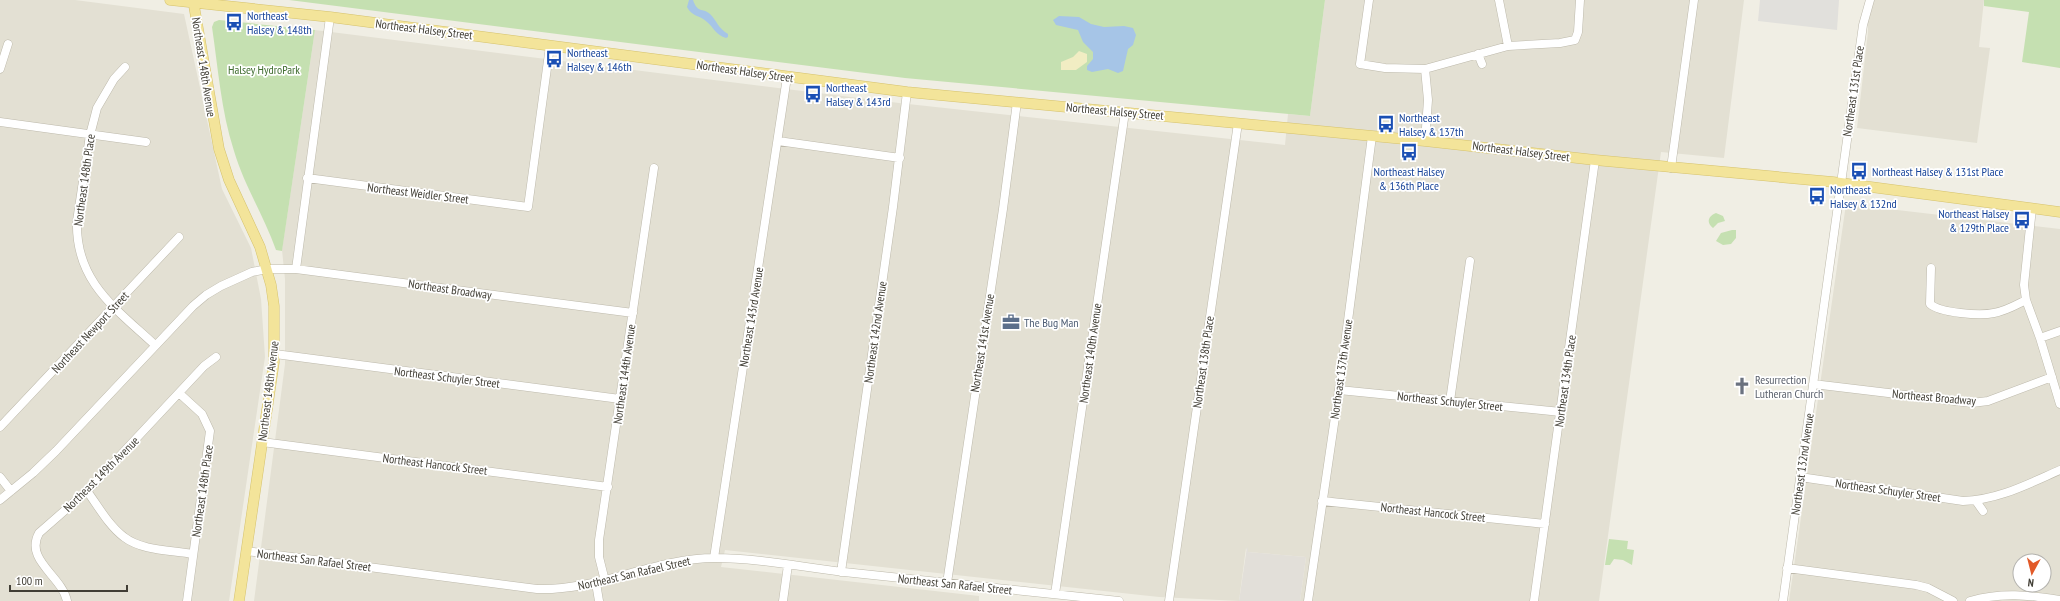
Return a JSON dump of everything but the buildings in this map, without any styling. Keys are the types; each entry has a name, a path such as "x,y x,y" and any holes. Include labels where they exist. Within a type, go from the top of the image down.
{"main road":[{"name":"Northeast Halsey Street","path":"170,0 194,1 330,17 907,92 1425,141 1671,168 1840,184 2060,212"},
{"name":"Northeast 148th Avenue","path":"194,1 219,149 229,180 256,237 267,269 274,306 275,354 239,601"}],"street":[{"path":"1369,0 1360,64 1385,68 1425,69 1508,46 1560,43 1575,40 1578,32 1580,0"},
{"path":"1499,0 1508,46"},
{"path":"1671,168 1694,0"},
{"name":"Northeast 131st Place","path":"1840,184 1863,25 1870,0"},
{"path":"296,269 307,178 330,17"},
{"path":"0,69 8,44"},
{"name":"Northeast Weidler Street","path":"307,178 528,207 550,46"},
{"path":"1478,54 1482,64"},
{"name":"Northeast 148th Place","path":"125,67 114,79 97,108 90,134 76,234 86,271 96,287 156,345"},
{"path":"1425,69 1428,100 1425,141"},
{"name":"Northeast 143rd Avenue","path":"714,558 787,76"},
{"name":"Northeast 142nd Avenue","path":"841,572 900,158 907,92"},
{"name":"Northeast 141st Avenue","path":"947,583 1002,216 1017,102"},
{"name":"Northeast 140th Avenue","path":"1055,594 1125,112"},
{"path":"0,122 146,142"},
{"name":"Northeast 138th Place","path":"1169,601 1238,123"},
{"name":"Northeast 137th Avenue","path":"1308,601 1339,390 1372,136"},
{"path":"778,141 900,158"},
{"name":"Northeast 134th Place","path":"1534,601 1595,160"},
{"name":"Northeast 144th Avenue","path":"606,580 599,548 654,168"},
{"name":"Northeast 132nd Avenue","path":"1783,601 1840,184"},
{"path":"2032,208 2024,274 2026,300 2040,338 2060,404"},
{"name":"Northeast Newport Street","path":"0,427 179,237"},
{"path":"1450,401 1470,261"},
{"path":"1931,268 1930,304 1935,308 1969,313 1994,313 2007,310 2026,300"},
{"path":"0,500 56,451 193,306 206,295 235,279 252,272 267,269"},
{"name":"Northeast Broadway","path":"267,269 296,269 633,313"},
{"path":"2040,338 2060,331"},
{"name":"Northeast Schuyler Street","path":"275,354 620,399"},
{"name":"Northeast 149th Avenue","path":"67,601 64,593 35,551 35,540 39,533 87,491 204,366 216,358"},
{"name":"Northeast Broadway","path":"1813,384 1972,403 1988,401 2052,377"},
{"name":"Northeast Schuyler Street","path":"1339,390 1561,412"},
{"name":"Northeast 148th Place","path":"179,393 202,414 210,431 187,601"},
{"name":"Northeast Hancock Street","path":"262,442 608,487"},
{"name":"Northeast Schuyler Street","path":"1800,477 1962,501 1976,501 2008,493 2060,470"},
{"path":"0,477 11,491"},
{"path":"87,491 116,530 131,542 148,547 193,554"},
{"name":"Northeast Hancock Street","path":"1322,501 1545,524"},
{"path":"1976,501 1983,511"},
{"name":"Northeast San Rafael Street","path":"246,551 528,588 566,588 596,583 674,562 714,558 1055,594 1067,598 1119,601"},
{"path":"783,601 788,565"},
{"path":"1787,568 1916,585 1928,588 1953,601"},
{"path":"596,583 599,601"},
{"path":"1970,601 2003,595 2020,594 2060,600"}],"shaded area":[{"path":"0,0 75,0 184,14 222,189 251,248 261,299 265,357 229,601 0,601"},
{"path":"1325,0 1744,0 1724,158 1661,152 1599,601 1300,601 1306,557 1248,552 1246,548 1239,601 1159,597 725,550 721,567 979,596 979,601 254,601 285,364 285,279 282,250 315,30 899,103 1285,145 1288,114 1310,116"},
{"path":"1760,0 1839,0 1837,30 1758,21"},
{"path":"1868,0 1984,0 1979,47 1990,48 1977,143 1857,128 1868,32"},
{"path":"1846,204 2060,229 2060,601 1789,601"},
{"path":"1247,547 1248,552 1306,557 1300,601 1239,601"}],"green space":[{"path":"289,0 1325,0 1310,116 905,78"},
{"path":"1984,0 2060,0 2060,68 2022,62 2029,12 1984,6"},
{"name":"Halsey HydroPark","path":"219,20 315,30 282,251 276,250 238,164 230,136 220,89 212,27 214,22"},
{"path":"1716,213 1723,216 1725,221 1718,223 1713,228 1709,224 1709,220 1711,216"},
{"path":"1736,230 1736,238 1731,244 1723,245 1716,241 1721,233"},
{"path":"1609,539 1628,541 1627,549 1634,550 1632,565 1623,560 1614,559 1610,565 1605,565"}],"sand":[{"path":"1079,51 1087,54 1087,62 1076,70 1061,70 1061,62 1073,57"}],"water":[{"path":"689,0 693,0 698,9 710,14 728,34 728,37 726,38 720,35 704,20 691,13 687,7"},
{"path":"1059,16 1079,17 1091,24 1104,27 1124,26 1133,28 1136,35 1133,45 1128,49 1123,71 1118,73 1108,69 1092,72 1087,70 1087,66 1093,59 1093,52 1083,42 1078,30 1056,25 1053,20"}],"place":[{"name":"Northeast Halsey & 148th","path":"234,22"},
{"name":"Northeast Halsey & 146th","path":"554,59"},
{"name":"Northeast Halsey & 143rd","path":"813,94"},
{"name":"Northeast Halsey & 137th","path":"1386,124"},
{"name":"Northeast Halsey & 136th Place","path":"1409,152"},
{"name":"Northeast Halsey & 131st Place","path":"1859,171"},
{"name":"Northeast Halsey & 132nd","path":"1817,196"},
{"name":"Northeast Halsey & 129th Place","path":"2022,220"},
{"name":"The Bug Man","path":"1011,322"},
{"name":"Resurrection Lutheran Church","path":"1742,386"}]}
